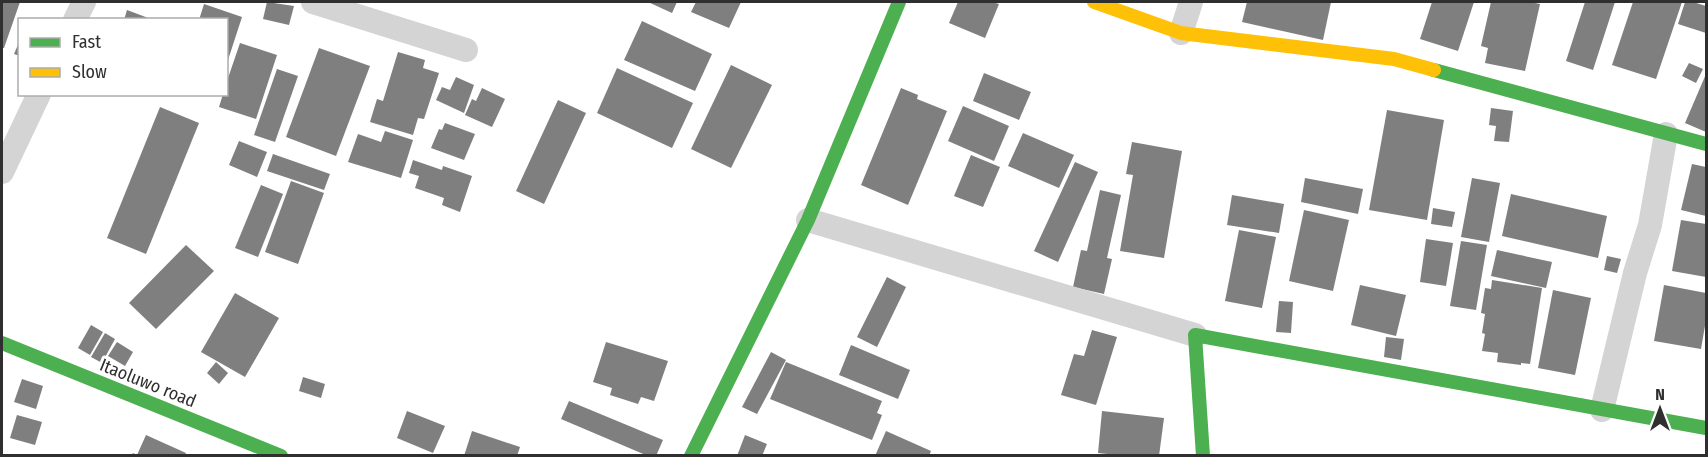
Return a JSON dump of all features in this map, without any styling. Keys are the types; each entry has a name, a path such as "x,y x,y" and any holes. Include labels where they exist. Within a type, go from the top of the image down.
{"street":[{"path":"76,18 84,2"},
{"path":"313,2 466,50"},
{"path":"691,456 808,219 898,2"},
{"path":"1094,2 1181,33 1394,59 1707,144"},
{"path":"1181,33 1191,2"},
{"path":"2,172 38,96"},
{"path":"1602,410 1635,273 1650,225 1666,134"},
{"path":"808,219 1195,335 1707,428"},
{"path":"1195,335 1203,456"},
{"name":"Itaoluwo road","path":"2,343 280,456"}],"building":[{"path":"2,2 20,2 4,48 2,48"},
{"path":"267,2 294,6 289,25 263,19"},
{"path":"648,2 677,2 672,13"},
{"path":"696,2 741,2 729,28 691,12"},
{"path":"958,2 999,4 985,38 949,23"},
{"path":"1247,2 1331,2 1323,40 1242,22"},
{"path":"1432,2 1474,2 1458,51 1420,39"},
{"path":"1491,2 1540,4 1525,71 1485,63 1488,48 1481,46"},
{"path":"1585,2 1615,2 1593,70 1566,61"},
{"path":"1633,2 1682,2 1656,79 1612,65"},
{"path":"1685,2 1706,6 1706,33 1678,24"},
{"path":"204,4 242,17 228,60 228,18 200,18"},
{"path":"127,10 148,18 125,18"},
{"path":"642,21 712,54 695,91 624,60"},
{"path":"240,43 277,55 256,119 219,107 222,96 228,96 228,78"},
{"path":"319,48 370,66 336,156 286,137"},
{"path":"398,52 425,60 423,68 439,73 424,119 418,118 413,135 370,122 377,99 383,101"},
{"path":"1689,63 1703,69 1696,83 1682,76"},
{"path":"731,65 772,85 731,168 691,149"},
{"path":"617,68 693,103 672,148 597,113"},
{"path":"277,69 298,76 275,142 254,135"},
{"path":"984,73 1031,92 1019,120 973,101"},
{"path":"1706,74 1706,132 1685,123"},
{"path":"456,77 474,85 464,113 436,100 442,87 450,90"},
{"path":"482,88 505,99 492,127 465,115 472,99 476,101"},
{"path":"901,88 918,95 917,99 947,111 908,205 861,185"},
{"path":"558,100 586,113 544,204 516,191"},
{"path":"963,106 1009,126 994,161 948,141"},
{"path":"160,107 199,123 146,254 107,238"},
{"path":"1491,108 1513,111 1509,142 1494,141 1496,126 1489,125"},
{"path":"1387,110 1444,120 1427,220 1369,210"},
{"path":"445,123 475,134 464,160 431,148 439,129 442,130"},
{"path":"385,131 413,140 401,178 348,162 358,134 381,142"},
{"path":"1023,133 1074,155 1059,188 1008,166"},
{"path":"239,141 267,152 257,177 229,165"},
{"path":"1132,142 1182,151 1164,258 1120,251 1133,175 1126,174"},
{"path":"273,154 330,174 324,190 267,171"},
{"path":"971,155 1000,167 983,207 954,196"},
{"path":"413,160 442,170 443,166 472,176 460,212 442,205 444,198 415,188 419,176 409,173"},
{"path":"1075,162 1098,172 1058,262 1034,251"},
{"path":"1692,164 1706,167 1706,216 1681,210"},
{"path":"1305,178 1363,189 1358,214 1301,202"},
{"path":"1472,178 1500,183 1489,242 1461,237"},
{"path":"291,181 324,193 298,264 265,252"},
{"path":"261,185 283,194 258,257 235,248"},
{"path":"1100,190 1121,195 1107,258 1112,259 1104,294 1073,287 1081,250 1087,251"},
{"path":"1511,194 1607,216 1598,258 1502,236"},
{"path":"1232,195 1284,204 1279,233 1227,225"},
{"path":"1433,208 1455,212 1452,227 1431,224"},
{"path":"1304,210 1349,220 1333,291 1289,281"},
{"path":"1681,220 1706,224 1706,277 1672,271"},
{"path":"1239,230 1276,237 1262,308 1225,301"},
{"path":"1426,239 1453,243 1446,286 1420,282"},
{"path":"1461,241 1487,245 1476,310 1450,306"},
{"path":"186,245 214,271 156,329 129,303"},
{"path":"1497,250 1552,262 1546,288 1491,276"},
{"path":"1607,256 1621,259 1617,273 1604,270"},
{"path":"887,277 906,287 877,347 857,337"},
{"path":"1492,280 1542,288 1530,364 1497,362 1498,353 1482,351 1485,314 1481,313 1485,288 1491,289"},
{"path":"1360,285 1406,295 1396,336 1351,325"},
{"path":"1664,285 1706,293 1706,320 1701,349 1654,341"},
{"path":"1553,290 1591,298 1575,375 1538,368"},
{"path":"235,293 279,318 245,377 201,352"},
{"path":"1279,301 1293,302 1291,333 1276,332"},
{"path":"91,325 103,332 90,355 78,348"},
{"path":"1092,330 1117,337 1096,405 1061,395 1074,354 1084,356"},
{"path":"105,333 115,339 102,363 91,357"},
{"path":"1386,337 1404,339 1401,360 1384,357"},
{"path":"117,342 133,352 125,366 108,356"},
{"path":"606,342 668,361 654,401 641,397 638,404 610,395 612,388 593,382"},
{"path":"851,345 910,370 898,399 839,375"},
{"path":"771,352 786,360 757,414 742,407"},
{"path":"216,362 228,373 219,384 207,373"},
{"path":"786,362 882,401 877,413 882,415 872,440 770,399"},
{"path":"303,377 325,384 321,398 299,391"},
{"path":"22,379 43,386 36,409 14,402"},
{"path":"569,401 663,440 656,456 648,456 561,419"},
{"path":"407,411 445,426 433,453 397,438"},
{"path":"1102,411 1164,418 1159,456 1098,453"},
{"path":"17,415 42,422 35,445 10,438"},
{"path":"472,431 520,447 517,456 464,456"},
{"path":"886,431 931,451 929,456 875,456"},
{"path":"146,435 186,453 185,456 131,456 133,453 137,455"},
{"path":"745,435 767,444 762,456 737,456"}],"traffic: fast":[{"path":"691,456 808,220 899,2"},
{"path":"1434,70 1706,144"},
{"path":"1203,456 1195,335 1706,428"},
{"path":"2,343 281,456"}],"traffic: slow":[{"path":"1094,2 1181,33 1394,59 1434,70"}]}
